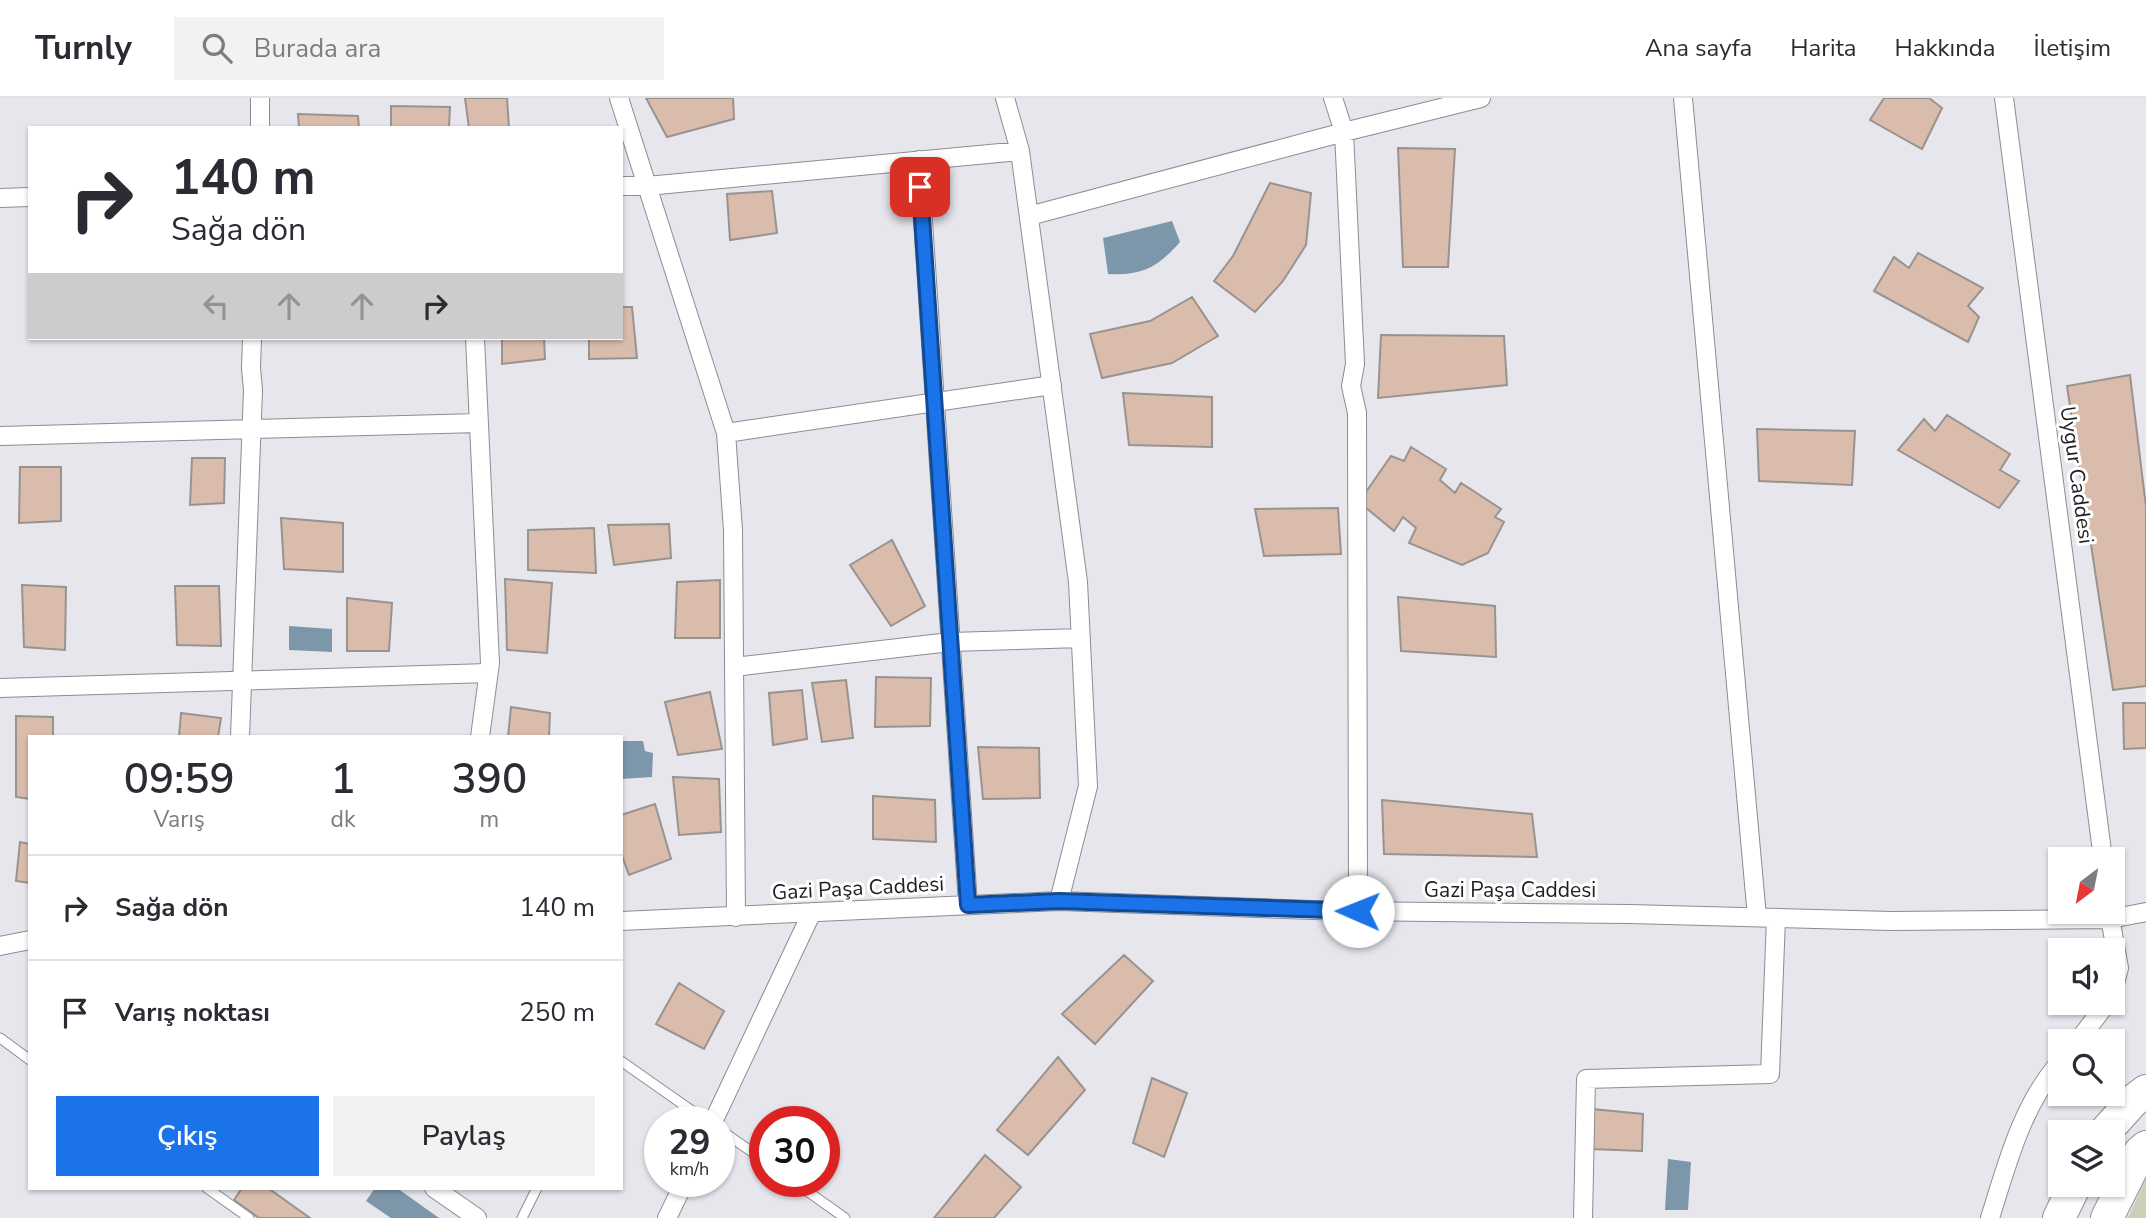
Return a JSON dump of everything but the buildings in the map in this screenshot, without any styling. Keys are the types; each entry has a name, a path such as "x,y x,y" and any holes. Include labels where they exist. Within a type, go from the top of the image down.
{"highway":[{"path":"2116,1120 2146,1091"},
{"path":"2107,1218 2140,1152 2146,1147"},
{"path":"2059,1218 2069,1197"}],"street":[{"path":"260,98 260,126"},
{"path":"619,98 726,433 733,530 736,917"},
{"path":"1005,98 1020,151 1078,582 1087,786 1059,901"},
{"path":"1333,98 1344,132 1355,364 1351,386 1357,413 1358,911"},
{"path":"1029,216 1481,98"},
{"path":"1683,98 1757,917"},
{"name":"Uygur Caddesi","path":"2004,98 2101,847"},
{"path":"623,186 1020,151"},
{"path":"919,160 968,905"},
{"path":"0,198 28,197"},
{"path":"240,735 252,429 252,340"},
{"path":"475,340 490,663 480,735"},
{"path":"726,433 1052,385"},
{"path":"0,436 479,423"},
{"path":"734,667 950,642 1081,638"},
{"path":"0,688 488,673"},
{"name":"Gazi Paşa Caddesi","path":"623,921 1059,901 1358,911 1891,921 2048,917"},
{"path":"719,1106 812,912"},
{"name":"Gazi Paşa Caddesi","path":"2125,914 2146,912"},
{"path":"1583,1218 1586,1079 1770,1074 1776,918"},
{"path":"0,946 28,940"},
{"path":"2087,1029 2098,1015"},
{"path":"1990,1218 2012,1149 2028,1110 2048,1077"},
{"path":"437,1190 477,1218"},
{"path":"667,1218 677,1197"}],"lane":[{"path":"0,1038 28,1059"},
{"path":"623,1062 687,1106"},
{"path":"211,1190 249,1218"},
{"path":"522,1218 536,1190"},
{"path":"815,1197 845,1218"}],"green space":[{"path":"2146,1178 2146,1218 2128,1218"}],"water":[{"path":"1172,221 1180,242 1157,264 1140,271 1108,274 1103,238"},
{"path":"289,626 332,629 332,652 289,650"},
{"path":"623,741 643,741 645,751 653,753 652,777 623,779"},
{"path":"1668,1159 1691,1162 1688,1210 1665,1210"},
{"path":"374,1190 400,1190 439,1218 391,1218 366,1201"}],"route":[{"path":"920,187 968,905 1059,901 1358,911"}]}
